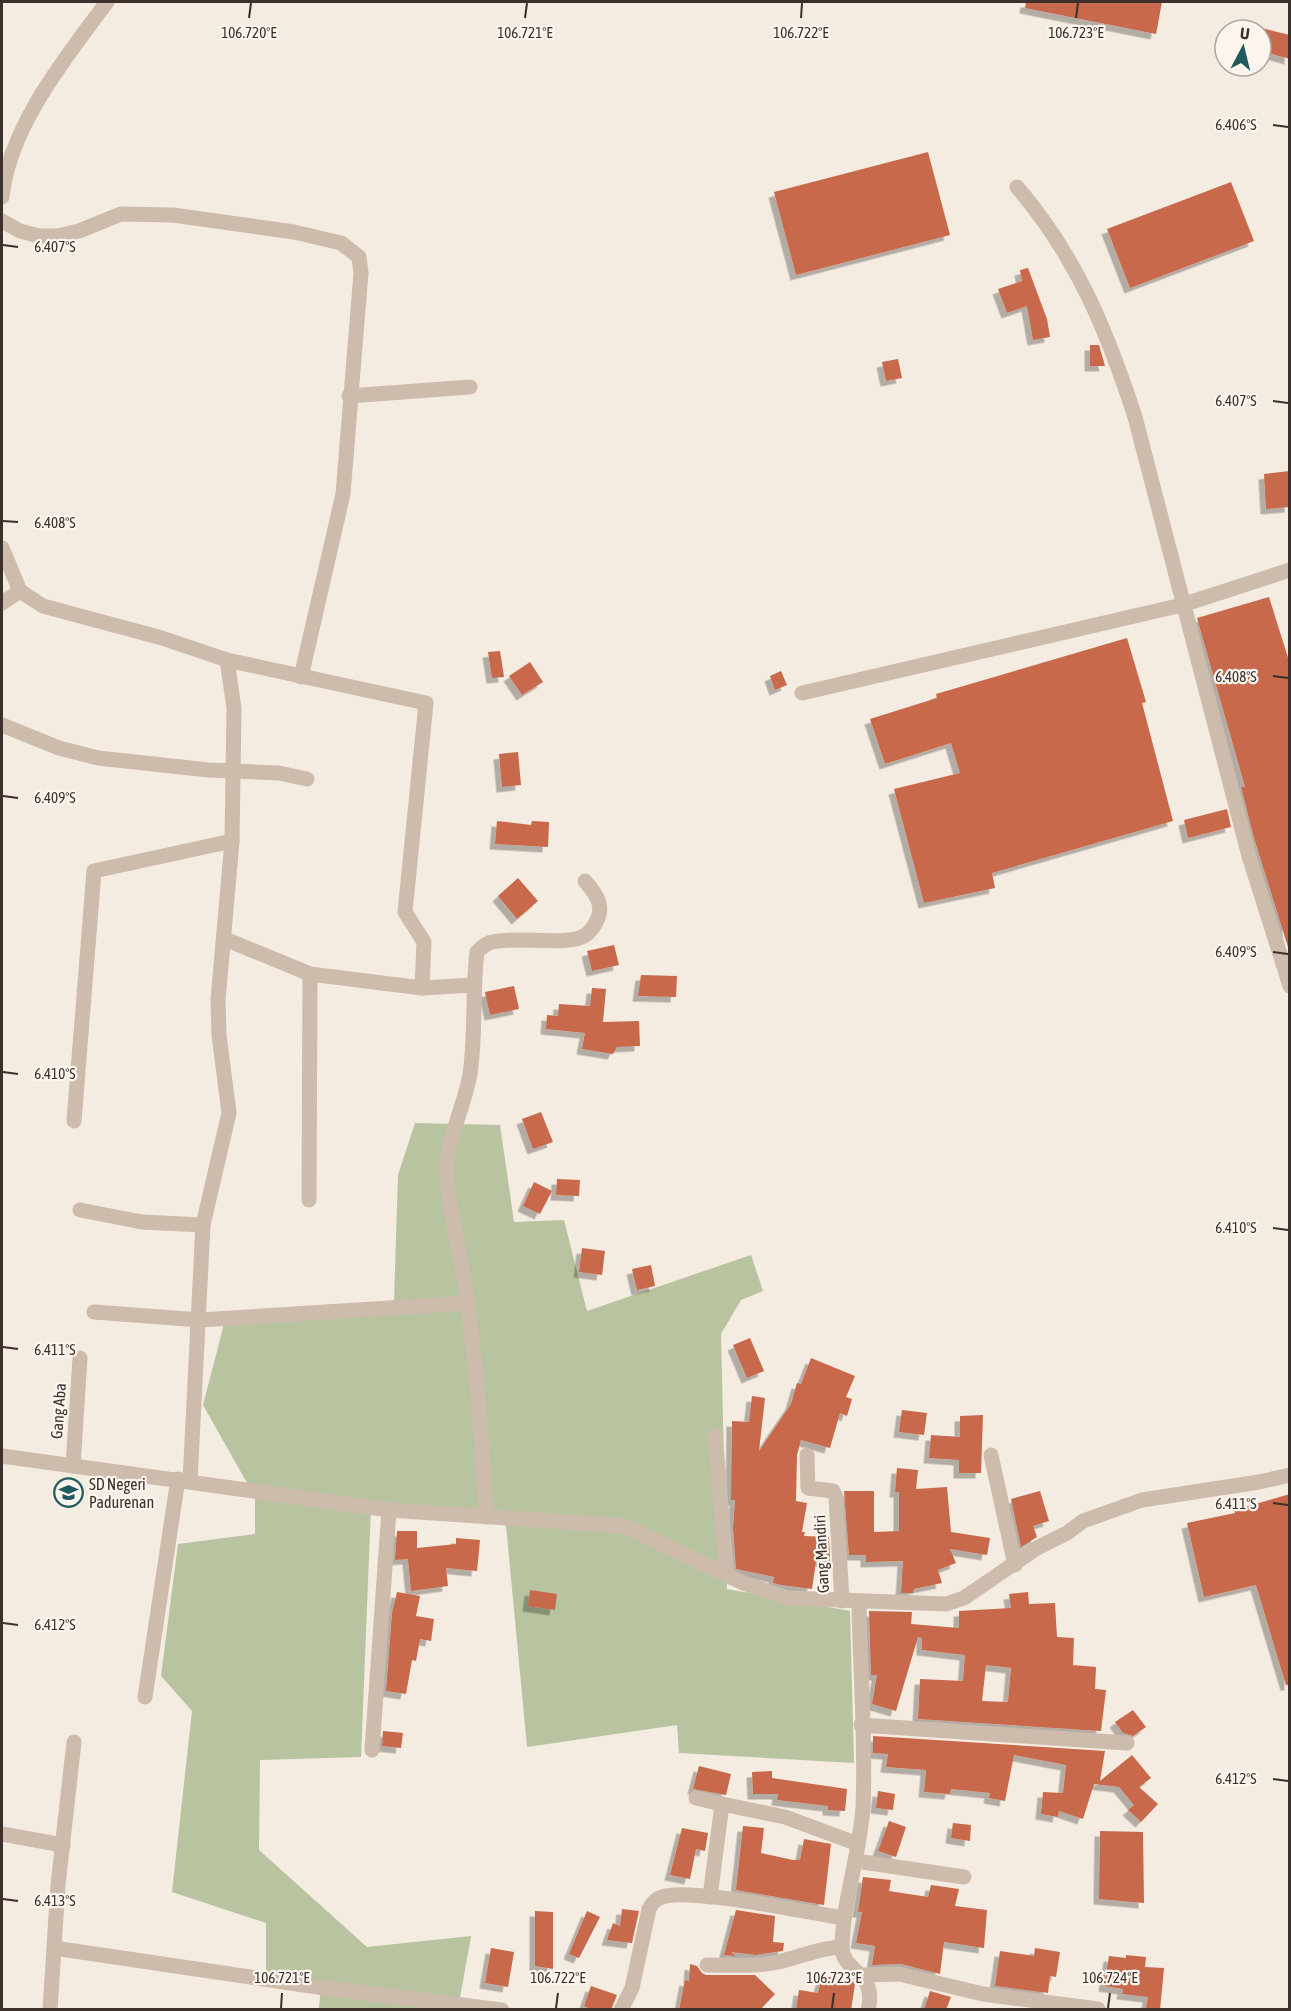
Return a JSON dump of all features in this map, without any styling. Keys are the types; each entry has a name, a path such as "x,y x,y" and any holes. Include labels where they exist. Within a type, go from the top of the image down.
{"street":[{"path":"2,197 8,164 20,136 58,69 107,2"},
{"path":"1017,188 1057,238 1095,306 1107,335 1135,417 1249,856 1290,986"},
{"path":"2,221 20,231 39,236 57,236 79,231 121,214 173,215 258,226 344,244 359,257 362,266 349,396 343,494 301,677"},
{"path":"349,396 470,387"},
{"path":"2,548 20,591 44,606 162,638 227,660 426,703 405,912 423,942 422,988"},
{"path":"802,693 1182,605 1290,570"},
{"path":"2,603 20,591"},
{"path":"145,1697 184,1480 200,1320 203,1225 229,1113 218,1000 232,841 232,684 227,660"},
{"path":"2,725 58,748 98,758 146,765 279,773 307,779"},
{"path":"74,1120 94,871 232,841"},
{"path":"486,1517 482,1432 468,1303 452,1216 447,1159 468,1085 472,1058 473,985 477,952 490,942 522,939 572,940 584,936 593,928 600,913 600,903 585,881"},
{"path":"225,939 310,974 422,988 473,985"},
{"path":"309,1200 310,974"},
{"path":"80,1210 142,1222 203,1225"},
{"path":"94,1311 200,1320 468,1303"},
{"name":"Gang Aba","path":"73,1466 80,1358"},
{"path":"715,1435 727,1575"},
{"name":"Gang Mandiri","path":"807,1455 808,1488 833,1491 836,1497 842,1601"},
{"path":"991,1455 1015,1565"},
{"path":"2,1456 389,1510 625,1526 727,1575 788,1598 859,1602 955,1602 1083,1521 1142,1500 1290,1475"},
{"path":"372,1750 389,1510"},
{"path":"859,1602 863,1809 856,1861 844,1918 842,1947 847,1963 862,1975 870,1990 868,2010"},
{"path":"861,1725 1127,1743"},
{"path":"50,2010 74,1742"},
{"path":"696,1797 785,1817 858,1844"},
{"path":"710,1897 722,1804"},
{"path":"2,1834 63,1845"},
{"path":"856,1861 964,1877"},
{"path":"621,2010 632,1988 649,1909 654,1901 664,1896 710,1897 844,1918"},
{"path":"707,1965 778,1962 819,1948 842,1947"},
{"path":"54,1948 331,1989 502,2010"},
{"path":"862,1975 899,1974 983,1994 1098,2009"}],"green space":[{"path":"415,1123 500,1125 514,1222 564,1220 587,1311 751,1255 763,1291 741,1300 721,1334 727,1589 850,1611 854,1763 679,1753 677,1725 527,1747 506,1525 371,1508 361,1757 260,1760 259,1850 367,1947 471,1936 458,2009 319,2009 321,1983 266,1973 266,1923 172,1892 192,1711 161,1676 178,1544 255,1534 255,1497 203,1405 224,1324 394,1301 398,1175"}],"building":[{"path":"1026,2 1162,2 1156,34 1025,8"},
{"path":"1273,31 1290,35 1290,59 1273,54"},
{"path":"928,152 950,235 796,275 774,192"},
{"path":"1231,182 1254,241 1130,288 1107,229"},
{"path":"1028,268 1047,319 1050,337 1033,340 1027,306 1007,313 998,289 1022,281 1020,270"},
{"path":"1090,345 1099,345 1105,366 1090,366"},
{"path":"898,359 902,378 886,381 882,362"},
{"path":"1290,471 1290,507 1266,509 1264,474"},
{"path":"1269,597 1290,664 1288,947 1254,838 1241,787 1245,787 1197,618"},
{"path":"1127,638 1146,702 1142,703 1173,821 992,873 995,888 924,903 894,789 960,773 951,743 885,764 870,719 937,698 936,694"},
{"path":"500,651 504,677 492,678 488,652"},
{"path":"530,662 543,682 522,695 509,676"},
{"path":"781,671 787,685 775,690 770,676"},
{"path":"518,752 521,785 502,787 499,754"},
{"path":"1227,809 1231,827 1188,838 1184,820"},
{"path":"497,821 531,825 532,821 549,822 548,847 495,844"},
{"path":"518,878 538,901 517,919 498,896"},
{"path":"614,945 619,965 592,971 587,951"},
{"path":"641,975 677,976 676,997 638,996"},
{"path":"514,986 519,1009 490,1015 485,992"},
{"path":"592,988 606,989 603,1022 639,1021 640,1046 617,1047 613,1054 582,1049 585,1033 546,1029 547,1015 558,1016 559,1004 590,1006"},
{"path":"541,1112 553,1142 533,1149 522,1119"},
{"path":"557,1179 580,1180 579,1196 556,1195"},
{"path":"534,1182 552,1191 540,1214 523,1206"},
{"path":"582,1248 605,1251 602,1275 579,1272"},
{"path":"651,1265 655,1286 637,1290 632,1269"},
{"path":"750,1338 764,1371 747,1378 733,1345"},
{"path":"811,1358 855,1376 846,1397 852,1399 847,1416 840,1413 830,1448 801,1440 797,1455 796,1501 807,1503 802,1532 805,1532 804,1536 829,1537 830,1562 816,1561 812,1589 773,1583 774,1577 736,1569 733,1528 735,1500 731,1500 732,1421 749,1422 752,1396 765,1398 759,1451 791,1404 797,1383 801,1384"},
{"path":"902,1410 927,1413 924,1435 899,1432"},
{"path":"983,1415 981,1473 959,1473 959,1460 929,1458 931,1435 960,1437 960,1416"},
{"path":"897,1468 918,1470 916,1489 947,1487 951,1532 990,1538 987,1555 950,1549 956,1563 938,1570 942,1583 914,1589 913,1593 901,1593 903,1561 866,1562 866,1555 849,1555 844,1491 874,1491 874,1532 899,1531 899,1492 895,1492"},
{"path":"1040,1491 1049,1521 1033,1526 1037,1537 1021,1547 1011,1499"},
{"path":"1290,1494 1290,1685 1286,1685 1256,1585 1204,1597 1187,1523 1235,1513 1234,1510"},
{"path":"397,1531 417,1531 417,1548 456,1544 456,1538 480,1540 477,1571 446,1568 448,1586 411,1591 408,1559 395,1560"},
{"path":"530,1590 557,1594 555,1610 528,1606"},
{"path":"397,1592 420,1596 416,1616 434,1619 431,1641 420,1639 416,1661 412,1660 406,1694 386,1691 392,1613"},
{"path":"1028,1592 1029,1604 1055,1603 1057,1637 1074,1638 1073,1665 1096,1667 1095,1689 1106,1690 1101,1731 918,1719 920,1679 963,1681 965,1655 922,1650 922,1638 918,1637 896,1711 872,1704 877,1675 871,1675 869,1611 912,1612 911,1624 959,1628 959,1611 1011,1608 1009,1594","holes":["986,1665 1011,1668 1008,1702 982,1701"]},
{"path":"1133,1710 1146,1727 1133,1736 1123,1733 1115,1722"},
{"path":"383,1731 403,1733 401,1748 382,1746"},
{"path":"873,1736 1105,1751 1100,1781 1132,1755 1151,1778 1139,1787 1158,1804 1141,1822 1128,1810 1134,1805 1119,1787 1094,1784 1083,1819 1059,1811 1058,1817 1041,1814 1043,1792 1063,1793 1066,1765 1014,1755 1005,1801 989,1798 990,1793 951,1789 950,1794 924,1792 926,1770 886,1767 888,1754 873,1753"},
{"path":"699,1766 731,1774 726,1795 693,1789"},
{"path":"772,1771 772,1778 847,1789 845,1811 828,1810 828,1806 777,1800 778,1794 753,1794 752,1772"},
{"path":"878,1791 895,1794 893,1810 876,1808"},
{"path":"889,1821 906,1827 896,1857 878,1851"},
{"path":"953,1823 971,1825 970,1841 951,1838"},
{"path":"743,1826 764,1828 761,1853 793,1860 800,1860 804,1839 831,1844 824,1905 736,1890"},
{"path":"682,1828 708,1833 705,1851 696,1849 690,1879 670,1875"},
{"path":"1100,1831 1143,1832 1144,1903 1099,1899"},
{"path":"863,1877 891,1880 889,1891 928,1897 931,1885 959,1889 955,1906 987,1910 984,1948 944,1942 940,1974 901,1964 872,1965 875,1946 856,1943 862,1912 858,1912"},
{"path":"622,1909 639,1911 632,1943 607,1940 613,1923 620,1926"},
{"path":"736,1910 775,1916 773,1942 784,1943 783,1951 755,1955 731,1952 736,1956 724,1955"},
{"path":"535,1911 553,1912 553,1969 535,1966"},
{"path":"587,1911 600,1917 579,1958 569,1954"},
{"path":"491,1948 514,1952 508,1987 485,1983"},
{"path":"1035,1948 1060,1952 1056,1977 1050,1976 1048,1993 995,1986 1000,1951 1034,1956"},
{"path":"1126,1955 1146,1957 1145,1967 1164,1968 1160,2010 1146,2008 1148,1997 1122,1994 1123,1989 1104,1986 1109,1956 1126,1958"},
{"path":"690,1964 697,1966 706,1975 755,1975 775,1994 760,2010 679,2010 685,1980 689,1981"},
{"path":"822,1976 851,1980 855,1984 851,2010 796,2010 799,1990 818,1993"},
{"path":"591,1986 617,1995 611,2010 593,2010 584,2006"},
{"path":"930,1991 951,1997 946,2010 924,2010"}],"place":[{"name":"SD Negeri Padurenan","path":"68,1493"}]}
